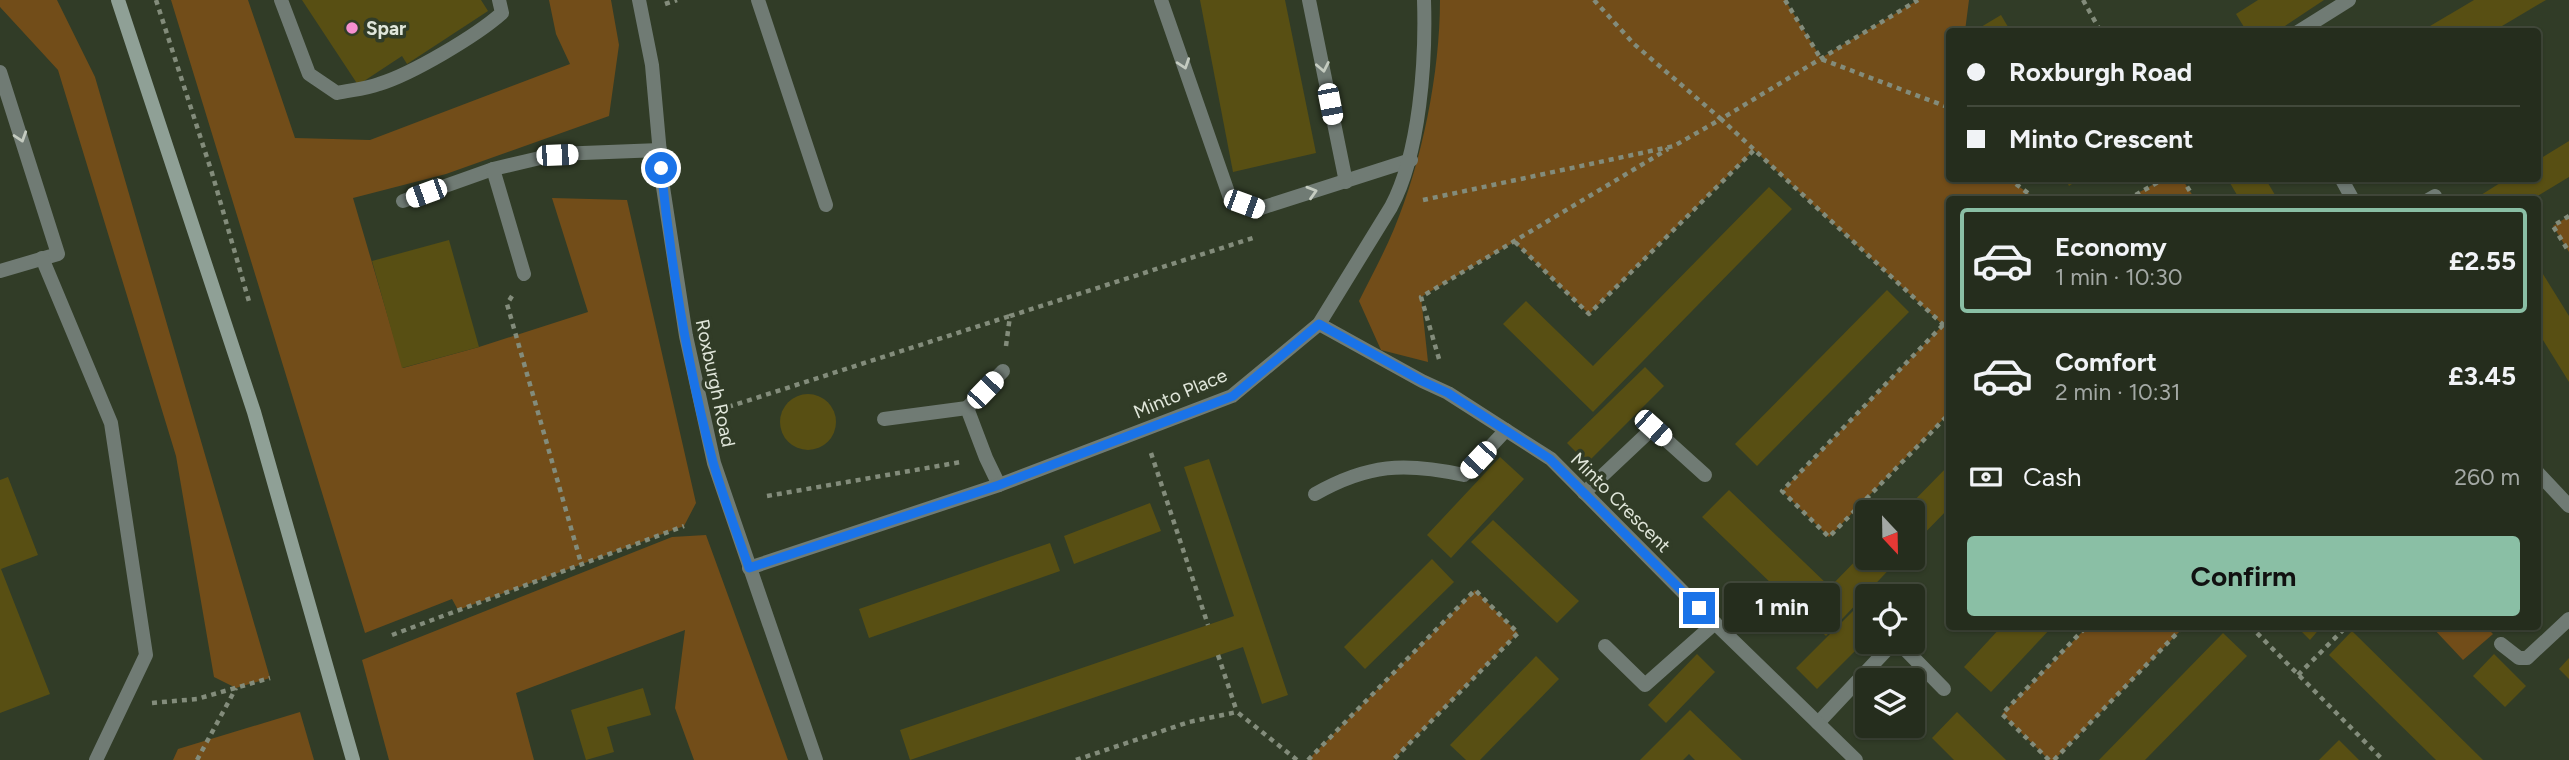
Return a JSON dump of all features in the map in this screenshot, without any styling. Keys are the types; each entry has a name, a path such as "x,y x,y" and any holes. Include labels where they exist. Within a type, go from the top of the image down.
{"main road":[{"path":"118,0 254,412 353,760"}],"street":[{"path":"281,0 309,74 337,93 380,84 414,69 486,27 502,13 499,0"},
{"name":"Roxburgh Road","path":"639,0 652,65 660,150 686,336 714,463 816,760"},
{"path":"758,0 826,205"},
{"path":"1161,0 1230,198 1258,209 1411,160"},
{"path":"1309,0 1346,182"},
{"name":"Minto Place","path":"749,568 999,485 1233,396 1319,324 1391,207 1411,160 1426,42 1424,0"},
{"path":"2304,28 2349,0"},
{"path":"0,72 58,254 0,271"},
{"path":"403,201 493,169 557,155 660,150"},
{"path":"493,169 524,274"},
{"path":"42,258 111,423 146,655 96,760"},
{"name":"Minto Crescent","path":"1319,324 1448,393 1550,459 1856,760"},
{"path":"884,419 967,408 1003,371"},
{"path":"967,408 999,485"},
{"path":"1584,493 1653,428 1705,475"},
{"path":"1315,494 1343,478 1372,470 1418,468 1464,475 1506,430"},
{"path":"2541,476 2569,506"},
{"path":"2501,644 2519,658 2528,659 2569,618"},
{"path":"1605,646 1645,685 1714,623"},
{"path":"1818,723 1884,654"},
{"path":"1909,654 1944,688"}],"path":[{"path":"1594,0 1634,44 1721,119 1946,328"},
{"path":"1785,0 1821,59 1946,106"},
{"path":"1448,393 1421,297 1918,0"},
{"path":"2083,0 2099,28"},
{"path":"1391,207 1674,146"},
{"path":"1514,242 1588,314 1754,150"},
{"path":"2013,182 2032,196"},
{"path":"2134,196 2158,182"},
{"path":"2569,216 2553,226 2569,252"},
{"path":"703,415 1257,236"},
{"path":"524,274 507,304 581,563"},
{"path":"1003,371 1010,316"},
{"path":"1943,325 1782,491 1829,537 1946,417"},
{"path":"1143,430 1209,625"},
{"path":"767,496 986,458"},
{"path":"392,635 684,526"},
{"path":"1308,760 1475,590 1518,633 1393,760"},
{"path":"2083,630 2002,714 2052,760 2181,630"},
{"path":"2254,630 2383,760"},
{"path":"2298,675 2343,630"},
{"path":"1218,655 1237,712 1297,760"},
{"path":"123,705 197,699 270,678"},
{"path":"197,760 236,688"},
{"path":"1076,760 1189,722 1237,712"}],"shaded area":[{"path":"0,0 57,0 95,77 270,678 236,688 214,677 176,456 58,70 0,7"},
{"path":"171,0 248,0 295,138 370,140 570,64 556,34 549,0 611,0 619,45 609,116 446,174 353,198 403,368 588,312 552,198 627,200 696,503 684,526 458,610 452,599 365,633"},
{"path":"1440,0 1785,0 1821,58 1918,0 1969,0 1965,28 1946,28 1946,182 2012,182 2033,196 1946,196 1946,416 1865,500 1855,500 1855,510 1829,537 1782,491 1943,325 1754,150 1589,314 1514,242 1421,297 1428,362 1381,350 1359,301 1394,229 1413,175 1428,117 1437,57"},
{"path":"2158,182 2184,182 2193,196 2132,196"},
{"path":"2569,216 2569,252 2553,226"},
{"path":"706,535 788,760 694,760 675,708 685,630 516,693 534,760 389,760 362,660 672,537"},
{"path":"1475,590 1518,633 1393,760 1308,760"},
{"path":"2084,630 2181,630 2054,760 2049,760 2002,714"},
{"path":"2435,630 2489,630 2493,634 2463,660"},
{"path":"300,712 314,760 173,760 178,749"}],"building":[{"path":"302,0 481,0 488,11 407,64 402,56 358,85"},
{"path":"1200,0 1285,0 1316,153 1233,172"},
{"path":"2258,0 2324,0 2282,28 2245,28 2236,14"},
{"path":"2474,0 2546,0 2499,28 2427,28"},
{"path":"2001,15 2009,28 1979,28"},
{"path":"2569,141 2569,177 2538,196 2479,196 2502,182 2541,182 2541,158"},
{"path":"2229,182 2267,182 2276,196 2238,196"},
{"path":"1769,187 1792,209 1593,412 1503,324 1526,301 1593,366"},
{"path":"449,240 479,347 402,368 372,261"},
{"path":"2541,271 2569,316 2569,382 2541,337"},
{"path":"1887,290 1909,312 1757,466 1735,444"},
{"path":"1645,367 1664,386 1587,463 1567,443"},
{"path":"808,394 819,396 828,402 834,411 834,433 828,442 819,448 808,450 797,448 788,442 782,433 780,422 782,411 788,402 797,396"},
{"path":"1500,457 1524,479 1451,558 1427,535"},
{"path":"1209,459 1288,695 1262,704 1243,647 910,760 900,730 1234,616 1184,467"},
{"path":"1946,468 1946,511 1925,533 1925,500 1915,500"},
{"path":"8,477 38,555 1,569 50,694 0,713 0,480"},
{"path":"1729,490 1830,587 1855,561 1855,570 1889,570 1875,584 1855,584 1855,605 1826,636 1702,517"},
{"path":"1150,503 1161,531 1074,564 1064,536"},
{"path":"1493,520 1579,601 1557,623 1471,542"},
{"path":"1050,543 1060,571 869,638 859,609"},
{"path":"1432,559 1454,582 1365,669 1344,647"},
{"path":"1853,611 1855,613 1855,651 1817,689 1796,668"},
{"path":"1998,630 2049,630 1991,692 1964,667"},
{"path":"2300,630 2319,630 2310,640"},
{"path":"2352,631 2483,760 2436,760 2329,655"},
{"path":"2223,633 2247,656 2145,760 2099,760"},
{"path":"1697,654 1715,672 1666,723 1648,705"},
{"path":"2494,654 2526,686 2505,707 2473,676"},
{"path":"1536,656 1559,679 1480,760 1466,760 1450,745"},
{"path":"2569,658 2569,679 2559,669"},
{"path":"643,688 651,715 607,727 614,752 586,760 571,710"},
{"path":"1690,710 1742,760 1695,760 1689,754 1683,760 1640,760"},
{"path":"1957,712 2006,760 1954,760 1932,738"},
{"path":"2339,740 2359,760 2319,760"}],"place":[{"name":"Spar","path":"352,28"}],"route":[{"path":"661,168 686,336 703,415 714,463 749,568 946,500 999,485 1233,396 1319,324 1448,393 1550,459 1699,608"}]}
